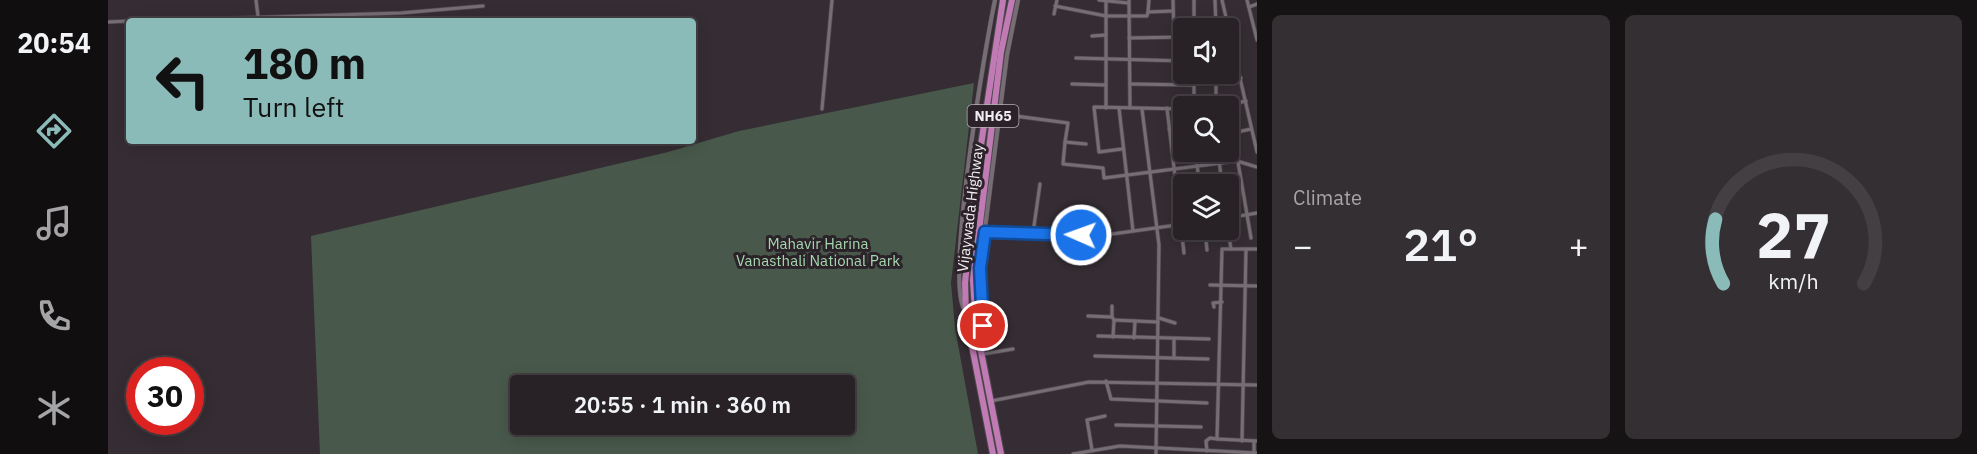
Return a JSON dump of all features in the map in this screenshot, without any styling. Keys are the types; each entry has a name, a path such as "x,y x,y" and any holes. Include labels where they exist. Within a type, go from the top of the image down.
{"highway":[{"name":"Vijaywada Highway","path":"993,454 966,312 965,283 993,51 1003,0"},
{"name":"Vijaywada Highway","path":"1001,454 974,314 974,264 1001,52 1012,0"}],"street":[{"path":"256,0 258,16"},
{"path":"822,109 832,0"},
{"path":"966,312 960,302 958,284 960,249 984,58 995,0"},
{"path":"1013,350 983,356 980,268 1010,35 1018,0"},
{"path":"1054,14 1057,0"},
{"path":"1099,0 1129,2 1130,108"},
{"path":"1056,6 1106,16 1147,16 1149,0"},
{"path":"1173,0 1173,18"},
{"path":"1194,0 1194,18"},
{"path":"1215,0 1216,18"},
{"path":"1222,0 1257,152"},
{"path":"1247,0 1256,28 1257,40"},
{"path":"1106,1 1106,108"},
{"path":"1249,7 1257,4"},
{"path":"210,18 402,13 483,6"},
{"path":"1148,12 1173,11"},
{"path":"108,22 126,21"},
{"path":"1092,36 1107,35"},
{"path":"1129,38 1173,37"},
{"path":"1076,58 1173,61"},
{"path":"1072,84 1106,85"},
{"path":"1130,84 1194,85 1194,96"},
{"path":"1216,84 1216,96"},
{"path":"1239,103 1246,101"},
{"path":"1122,149 1099,152 1094,107 1173,108"},
{"path":"1119,108 1133,232"},
{"path":"1167,108 1173,176"},
{"path":"1142,109 1158,228 1159,320 1156,454"},
{"path":"1000,114 1068,123 1063,164 1103,168 1104,178 1231,162"},
{"path":"1169,129 1173,129"},
{"path":"1239,132 1251,129"},
{"path":"1065,142 1086,144"},
{"path":"1197,162 1198,174"},
{"path":"1237,162 1251,238"},
{"path":"1239,162 1257,167"},
{"path":"1220,164 1221,174"},
{"path":"1033,233 1040,184"},
{"path":"1239,216 1257,213"},
{"path":"985,232 1104,235 1173,226"},
{"path":"1183,240 1184,253"},
{"path":"1206,240 1207,250"},
{"path":"1230,240 1231,249"},
{"path":"1217,439 1222,249 1257,249"},
{"path":"1242,441 1246,249"},
{"path":"1210,285 1257,286"},
{"path":"1214,307 1213,303 1222,302"},
{"path":"1112,306 1113,337"},
{"path":"1088,316 1176,323"},
{"path":"1134,338 1135,321"},
{"path":"1098,336 1209,339"},
{"path":"1174,339 1174,358"},
{"path":"994,353 995,359"},
{"path":"1095,356 1208,359"},
{"path":"1106,381 1111,399 1207,403"},
{"path":"990,401 1089,382 1157,381 1257,385"},
{"path":"1092,450 1087,420 1105,416"},
{"path":"1116,425 1201,427"},
{"path":"1073,454 1120,446 1236,453 1256,452 1256,441 1210,438 1206,441 1207,451"},
{"path":"1174,448 1174,454"}],"green space":[{"name":"Mahavir Harina Vanasthali National Park","path":"974,83 951,283 955,328 978,454 320,454 311,236 696,144 739,131"}],"route":[{"path":"983,326 980,268 985,232 1081,235"}]}
